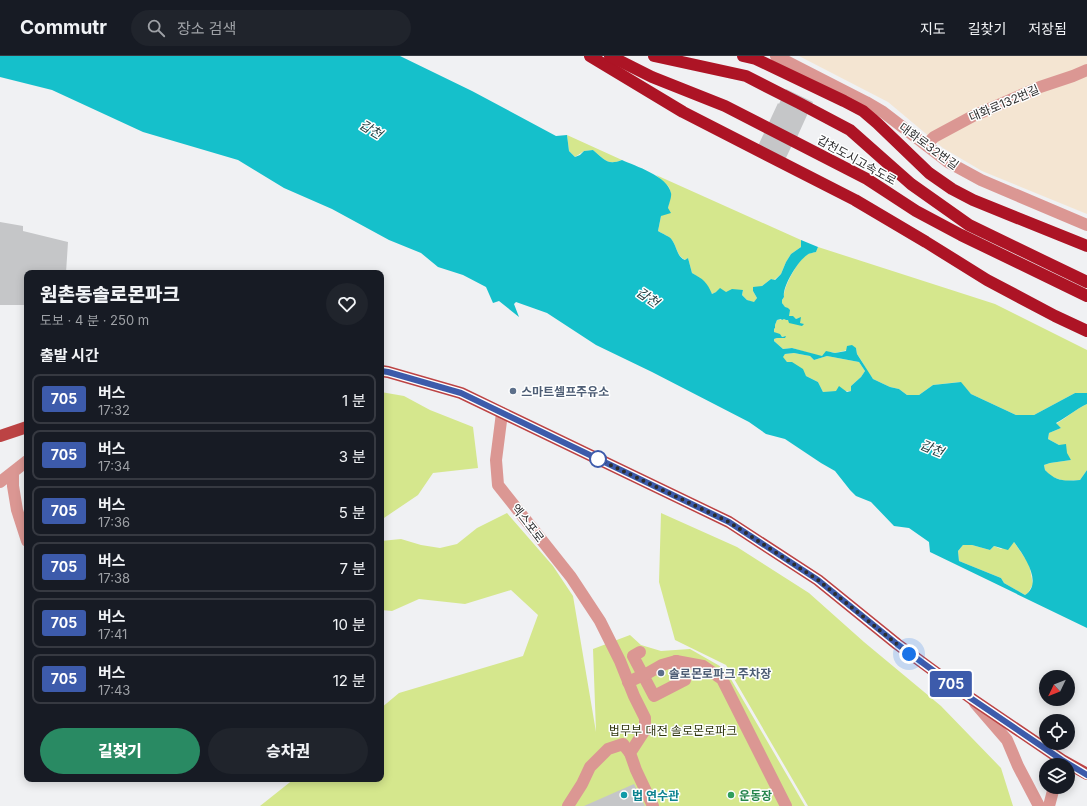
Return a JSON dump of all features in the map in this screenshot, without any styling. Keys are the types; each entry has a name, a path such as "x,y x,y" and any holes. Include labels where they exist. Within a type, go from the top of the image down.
{"highway":[{"path":"590,56 683,112 855,200 987,280 1054,316 1087,331"},
{"name":"갑천도시고속도로","path":"610,56 652,77 725,106 867,179 916,211 961,235 1087,296"},
{"name":"갑천도시고속도로","path":"654,56 746,76 850,130 911,184 969,225 1087,282"},
{"path":"743,56 756,59 863,111 928,173 952,189 973,200 1087,246"}],"main road":[{"path":"384,371 461,393 729,522 818,580 897,644 1055,758"},
{"path":"0,436 24,428"},
{"path":"1075,768 1087,774"}],"street":[{"name":"대화로32번길","path":"776,56 883,112 948,162 981,180 1087,225"},
{"name":"대화로132번길","path":"926,145 934,137 973,116 1040,87 1087,70"},
{"name":"엑스포로","path":"502,413 496,460 498,485 571,577 600,621 620,661 634,696 645,718 645,730 630,753"},
{"path":"0,482 24,464"},
{"path":"13,473 13,486 24,530"},
{"path":"640,652 633,656 654,696 685,680 676,661"},
{"path":"628,682 662,665 676,661 703,666 722,679 786,806"},
{"path":"972,699 1007,740 1018,766 1039,806"},
{"path":"568,806 590,768 608,749 624,744 630,753 636,770 653,806"},
{"path":"1049,806 1052,794"}],"shaded area":[{"path":"799,56 1087,56 1087,214 982,171 943,148 888,102"}],"green space":[{"path":"567,135 622,160 617,162 606,161 593,150 584,151 575,157 569,151"},
{"path":"656,175 801,240 801,247 791,254 781,274 774,280 771,279 753,291 757,298 754,303 747,300 742,295 743,290 716,292 712,294 701,279 692,273 688,258 686,260 683,259 671,239 658,231 661,216 668,208 671,194 669,187"},
{"path":"818,247 995,304 1087,350 1087,393 1075,393 1034,415 1016,415 971,394 960,382 933,385 919,395 907,395 899,389 890,387 873,379 857,354 856,348 835,353 832,352 822,356 792,348 783,349 774,341 774,339 782,338 785,336 782,337 774,332 777,320 784,319 803,324 800,323 799,318 796,319 789,316 788,308 785,308 782,303 786,287 792,274 803,258 810,253 816,252"},
{"path":"794,353 810,356 814,360 827,356 859,362 865,371 851,386 851,391 823,392 818,382 806,376 782,357 785,354"},
{"path":"384,393 404,396 430,410 473,427 478,468 433,473 418,495 384,518"},
{"path":"1087,404 1087,470 1080,480 1065,481 1052,477 1045,470 1044,465 1071,460 1059,445 1048,439 1049,433 1061,428 1056,424"},
{"name":"법무부 대전 솔로몬로파크","path":"507,513 553,566 573,596 596,732 593,649 630,635 641,645 661,651 690,649 725,669 805,806 260,806 290,782 384,782 384,706 399,693 523,656 538,615 511,590 465,604 419,599 392,611 384,610 384,541 401,539 421,545 440,548 457,544 477,528"},
{"path":"661,513 737,547 809,593 864,642 941,706 1001,768 1013,806 808,806 726,665 675,640 659,582"},
{"path":"1014,542 1029,564 1033,584 1028,593 1025,595 1004,583 1001,578 959,561 958,551 963,545 972,545 990,550 994,546 1001,549"}],"water":[{"name":"갑천","path":"0,56 400,56 472,91 556,136 567,135 569,151 575,157 584,151 593,150 606,161 617,162 622,160 658,177 669,187 671,198 668,208 671,213 661,216 658,231 671,239 682,259 685,260 688,258 692,273 704,281 712,294 720,288 726,292 732,289 743,290 742,295 747,300 754,302 757,298 753,291 753,287 762,286 771,279 775,280 781,274 791,254 801,247 801,240 818,247 816,252 808,254 803,258 791,274 785,287 782,303 790,310 789,316 793,316 796,319 801,317 800,323 804,324 802,326 789,323 788,320 784,319 777,320 774,332 780,334 782,337 786,336 785,338 774,339 774,341 783,349 792,348 822,356 826,351 835,353 846,351 847,346 852,345 856,348 857,354 873,379 890,387 899,389 907,395 919,395 933,385 961,382 971,394 1016,415 1034,415 1075,393 1087,393 1087,404 1056,423 1061,428 1049,433 1048,439 1059,445 1066,444 1067,453 1071,460 1044,465 1045,470 1049,474 1061,480 1080,480 1087,470 1087,628 930,552 929,542 909,528 894,526 871,502 856,496 835,471 785,439 766,434 749,422 596,345 547,313 516,302 514,304 519,317 499,301 493,303 486,287 463,275 438,267 421,253 389,240 332,209 284,188 238,160 143,132 52,90 0,77","holes":["794,353 810,356 814,360 827,356 859,362 865,371 851,386 851,391 847,392 839,386 836,391 823,392 818,382 806,376 803,369 792,362 787,362 783,357 785,354","1014,542 1030,568 1032,576 1033,583 1030,590 1025,595 1004,583 1001,578 959,561 958,551 963,545 972,545 990,550 994,546 1008,550"]}],"building":[{"path":"786,89 813,102 785,160 758,146"},
{"path":"0,222 23,226 23,231 68,242 66,270 24,270 24,305 0,305"},
{"name":"법 연수관","path":"634,784 645,806 584,806"}],"bus line":[{"name":"705","path":"384,371 461,393 729,522 818,580 897,644 972,699 1062,760 1087,775"}],"place":[{"name":"스마트셀프주유소","path":"513,391"},
{"name":"솔로몬로파크 주차장","path":"661,673"},
{"name":"법 연수관","path":"624,795"},
{"name":"운동장","path":"731,795"}],"route":[{"path":"598,459 729,522 818,580 909,654"}]}
